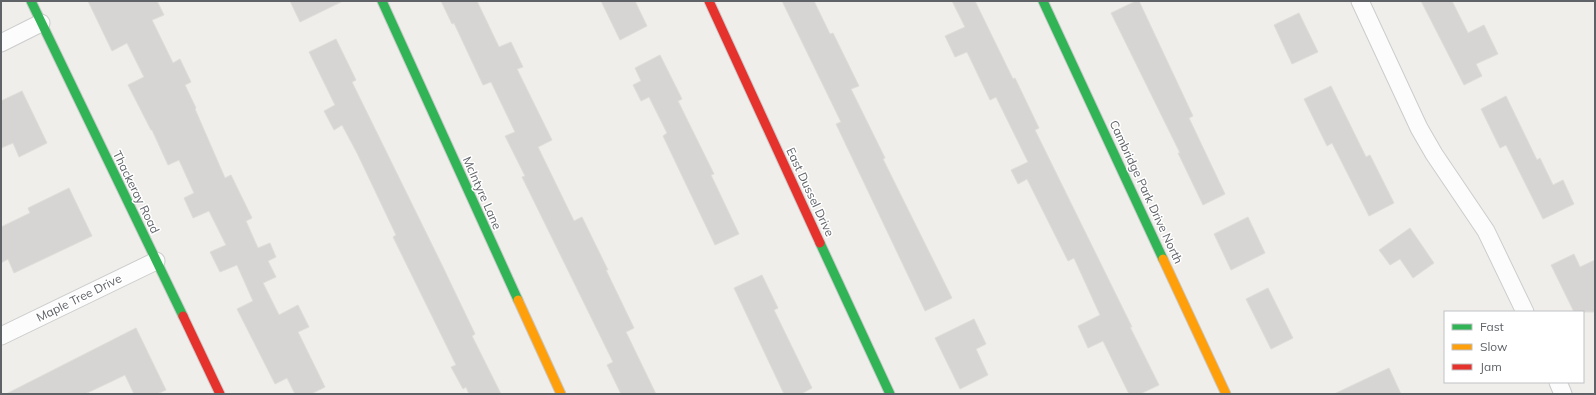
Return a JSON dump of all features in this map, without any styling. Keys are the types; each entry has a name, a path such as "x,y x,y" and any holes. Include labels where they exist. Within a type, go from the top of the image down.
{"street":[{"name":"Thackeray Road","path":"31,1 220,394"},
{"name":"McIntyre Lane","path":"382,1 561,394"},
{"name":"East Dussel Drive","path":"709,1 890,394"},
{"name":"Cambridge Park Drive North","path":"1043,1 1226,394"},
{"path":"1360,1 1419,128 1434,154 1486,231 1525,311"},
{"path":"1,43 41,23"},
{"name":"Maple Tree Drive","path":"1,336 156,261"},
{"path":"1558,383 1563,394"}],"building":[{"path":"88,1 157,1 164,15 152,20 173,63 180,59 191,82 185,85 225,178 231,175 252,218 246,221 258,248 270,243 276,257 268,261 276,277 263,283 279,315 298,305 309,327 298,332 325,387 311,394 295,394 287,378 275,384 237,309 253,301 237,265 220,272 210,252 226,245 209,211 193,218 184,198 194,193 179,160 168,165 152,130 128,85 144,77 127,43 112,51"},
{"path":"290,1 343,1 300,22"},
{"path":"441,1 477,1 499,47 511,42 523,67 517,69 552,140 538,147 574,221 582,217 608,270 606,270 634,328 626,332 656,394 621,394 607,365 613,362 522,177 525,176 505,136 515,132 491,82 483,85 454,23 452,24"},
{"path":"601,1 635,1 647,26 620,40"},
{"path":"782,1 814,1 830,34 833,33 859,86 851,89 885,158 883,159 952,298 925,311 836,124 841,122"},
{"path":"952,1 975,1 1039,128 1035,130 1159,385 1140,394 1129,394 1103,341 1088,348 1078,326 1100,315 1074,258 1068,261 1027,179 1018,184 1011,170 1028,162 996,97 990,100 967,52 955,57 945,36 965,27"},
{"path":"1139,1 1193,116 1189,118 1225,194 1203,205 1178,153 1180,153 1111,13"},
{"path":"1421,1 1452,1 1468,33 1484,25 1498,54 1476,64 1482,76 1464,85"},
{"path":"1299,13 1318,52 1292,64 1274,25"},
{"path":"336,39 356,80 352,82 475,334 472,336 501,394 469,394 466,387 463,389 451,367 456,365 393,237 396,235 357,153 342,125 334,130 324,111 335,105 309,52"},
{"path":"660,55 682,99 678,101 714,174 711,175 739,234 715,245 663,136 667,133 649,97 641,101 633,85 641,81 635,68"},
{"path":"1331,86 1366,157 1370,155 1394,203 1369,216 1332,143 1327,146 1304,99"},
{"path":"22,91 47,143 19,157 13,143 1,148 1,101"},
{"path":"1506,96 1537,160 1540,158 1553,185 1563,180 1574,204 1543,219 1506,145 1500,148 1481,109"},
{"path":"69,188 92,236 14,273 8,259 1,263 1,227 30,213 28,208"},
{"path":"1248,217 1265,253 1231,270 1214,234"},
{"path":"1410,228 1434,263 1413,278 1400,259 1390,265 1379,250"},
{"path":"1574,254 1580,267 1595,260 1595,312 1574,311 1551,265"},
{"path":"762,275 778,308 774,310 812,388 801,394 784,394 734,288"},
{"path":"1268,288 1293,338 1271,349 1246,299"},
{"path":"974,319 986,344 976,349 988,375 960,389 935,338"},
{"path":"136,328 166,390 157,394 134,394 125,375 85,394 6,394"},
{"path":"1389,368 1401,394 1334,394"}],"traffic: fast":[{"path":"31,1 183,316"},
{"path":"382,1 518,300"},
{"path":"1043,1 1163,259"},
{"path":"820,243 890,394"}],"traffic: slow":[{"path":"1163,259 1226,394"},
{"path":"518,300 561,394"}],"traffic: jam":[{"path":"709,1 820,243"},
{"path":"183,316 220,394"}]}
